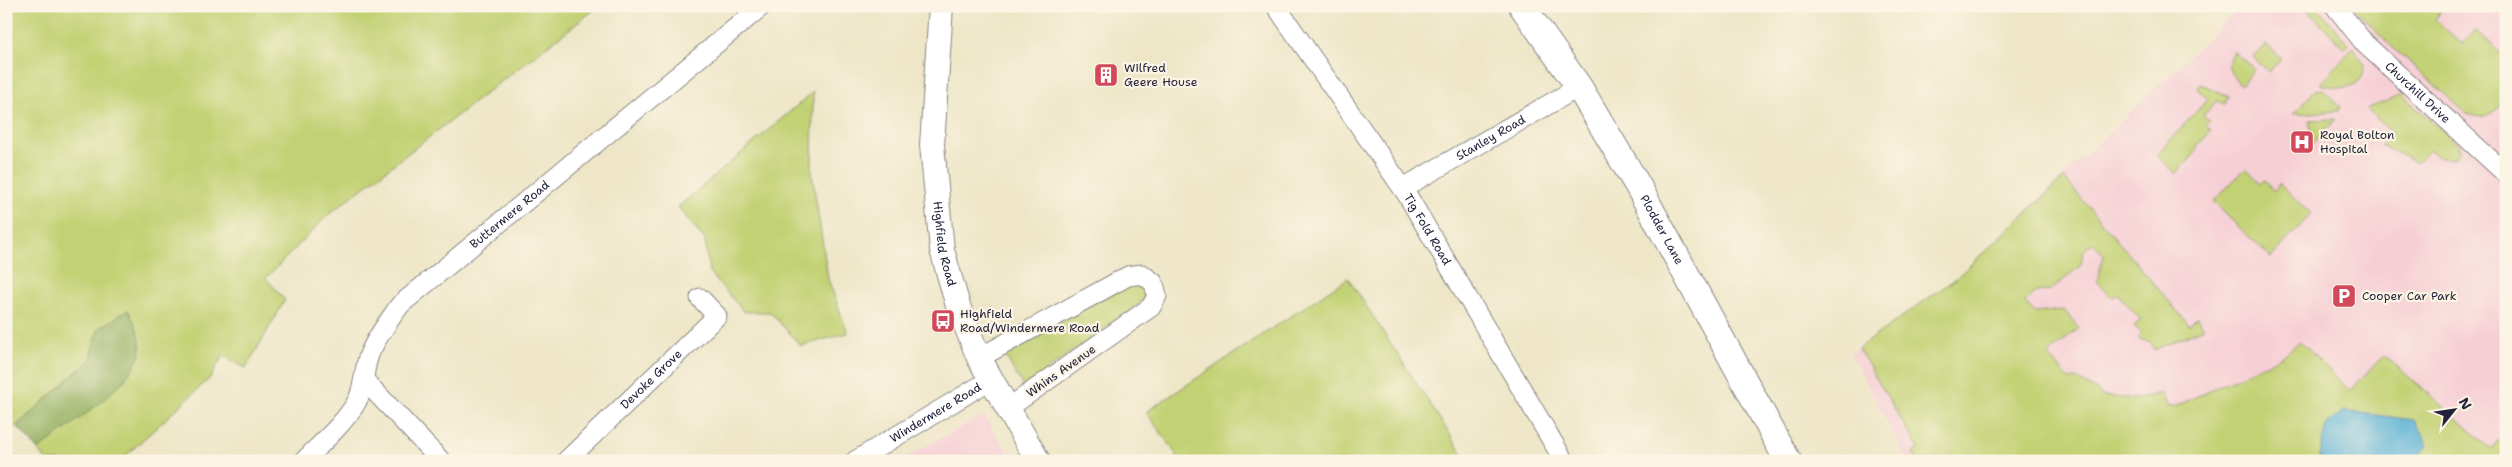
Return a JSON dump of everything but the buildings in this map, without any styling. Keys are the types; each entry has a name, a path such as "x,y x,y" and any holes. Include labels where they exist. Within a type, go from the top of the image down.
{"main road":[{"name":"Plodder Lane","path":"1522,6 1579,88 1638,186 1788,461"}],"street":[{"name":"Buttermere Road","path":"304,461 343,420 356,402 365,382 369,356 381,332 400,306 762,6"},
{"name":"Highfield Road","path":"941,6 932,145 942,250 958,306 979,358 1038,461"},
{"name":"Tig Fold Road","path":"1276,6 1403,188 1564,461"},
{"name":"Churchill Drive","path":"2334,6 2365,44 2506,174"},
{"name":"Stanley Road","path":"1403,188 1579,88"},
{"name":"Whins Avenue","path":"979,358 1128,276 1142,274 1154,283 1157,296 1151,307 1007,409"},
{"name":"Devoke Grove","path":"566,461 716,316 700,298"},
{"name":"Windermere Road","path":"855,461 990,380"},
{"path":"365,382 441,461"}],"shaded area":[{"name":"Royal Bolton Hospital","path":"2242,6 2506,6 2506,461 1908,461 1850,353 1955,279"},
{"path":"983,415 1014,461 899,461"}],"green space":[{"path":"6,6 599,6 328,215 266,278 285,300 246,368 223,356 210,378 120,461 47,461 38,450 126,379 98,329 91,359 6,435"},
{"path":"2304,6 2317,6 2348,45 2344,48"},
{"path":"2352,6 2445,6 2435,19 2462,44 2475,30 2506,57 2506,100 2489,115 2480,117 2467,114 2391,46"},
{"path":"2266,44 2281,58 2269,72 2253,57"},
{"path":"2353,48 2365,64 2363,73 2356,84 2336,87 2320,84"},
{"path":"2233,51 2254,69 2241,85 2230,70 2229,61"},
{"path":"2201,84 2229,96 2224,104 2216,101 2203,116 2210,122 2206,126 2211,131 2196,147 2198,150 2176,174 2156,155 2208,99 2197,89"},
{"path":"2324,89 2340,107 2338,111 2294,114 2315,90"},
{"path":"813,92 812,174 828,279 848,333 801,346 770,312 744,312 709,272 705,240 678,207"},
{"path":"2402,95 2459,145 2459,153 2453,159 2440,158 2430,150 2417,163 2381,145 2392,133 2366,109"},
{"path":"2336,119 2309,148 2310,120"},
{"path":"2246,168 2260,183 2264,180 2274,191 2279,184 2311,214 2271,258 2213,202"},
{"path":"2064,178 2189,325 2197,317 2204,328 2154,350 2150,342 2139,339 2140,332 2134,326 2141,320 2118,294 2112,298 2097,281 2104,255 2093,243 2083,251 2081,265 2050,291 2036,292 2025,302 2035,313 2064,310 2079,328 2048,355 2070,380 2076,379 2099,392 2101,396 2138,399 2161,393 2168,407 2174,407 2283,356 2300,341 2350,391 2384,355 2491,449 2503,435 2506,439 2506,461 1917,461 1913,453 1919,449 1858,348 1954,280"},
{"path":"1348,278 1467,461 1181,461 1146,412"},
{"path":"1142,284 1145,289 1142,302 1023,387 1004,353 1128,285"},
{"path":"128,310 140,339 139,357 133,369 95,407 38,450 17,426 91,359 98,329"}],"water":[{"path":"2344,411 2414,420 2428,445 2414,461 2320,461 2319,455 2326,425"}],"place":[{"name":"Wilfred Geere House","path":"1106,75"},
{"name":"Royal Bolton Hospital","path":"2302,142"},
{"name":"Cooper Car Park","path":"2344,296"},
{"name":"Highfield Road/Windermere Road","path":"943,321"}]}
